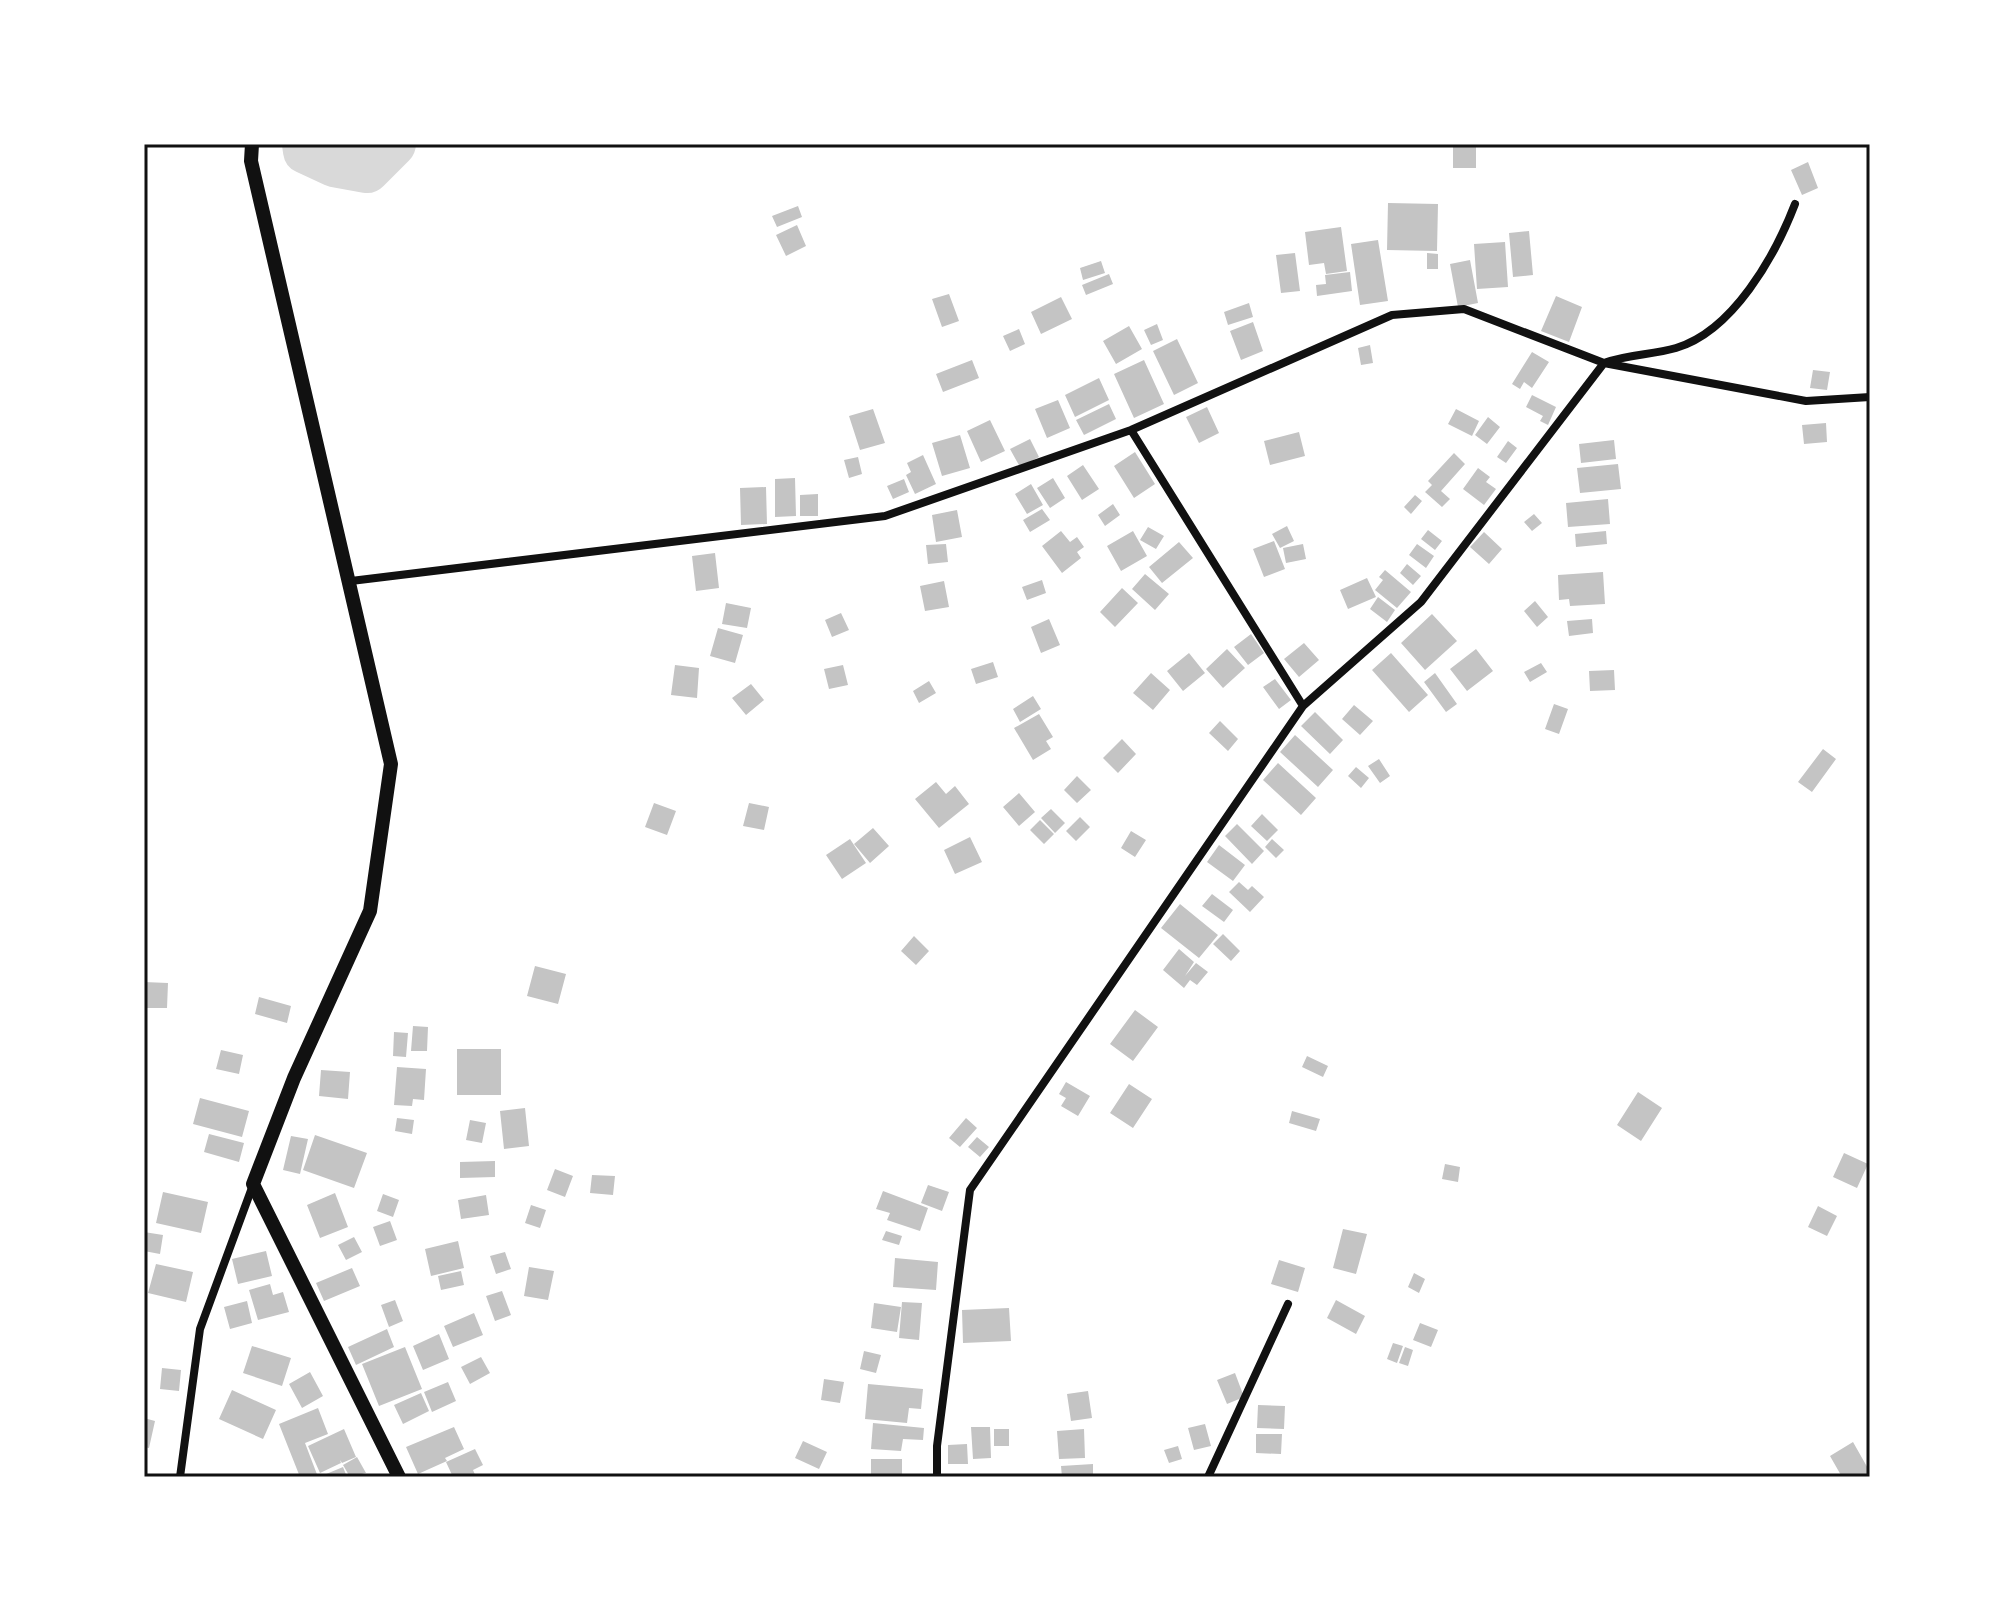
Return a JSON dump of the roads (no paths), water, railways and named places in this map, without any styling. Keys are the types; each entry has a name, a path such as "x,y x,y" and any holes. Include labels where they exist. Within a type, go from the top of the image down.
{"street":[{"path":"180,1477 200,1329 294,1078 370,911 391,764 351,581 251,161 252,144"},
{"path":"937,1477 937,1446 970,1190 1303,706 1421,602 1604,363 1625,355 1678,347 1725,319 1778,248 1795,204"},
{"path":"351,581 885,516 1131,430 1392,315 1464,309 1604,363 1806,401 1870,397"},
{"path":"1131,430 1303,706"},
{"path":"253,1184 399,1477"},
{"path":"1208,1477 1288,1304"}],"waterway":[{"path":"305,144 306,151 334,164 367,170 393,144"}]}
